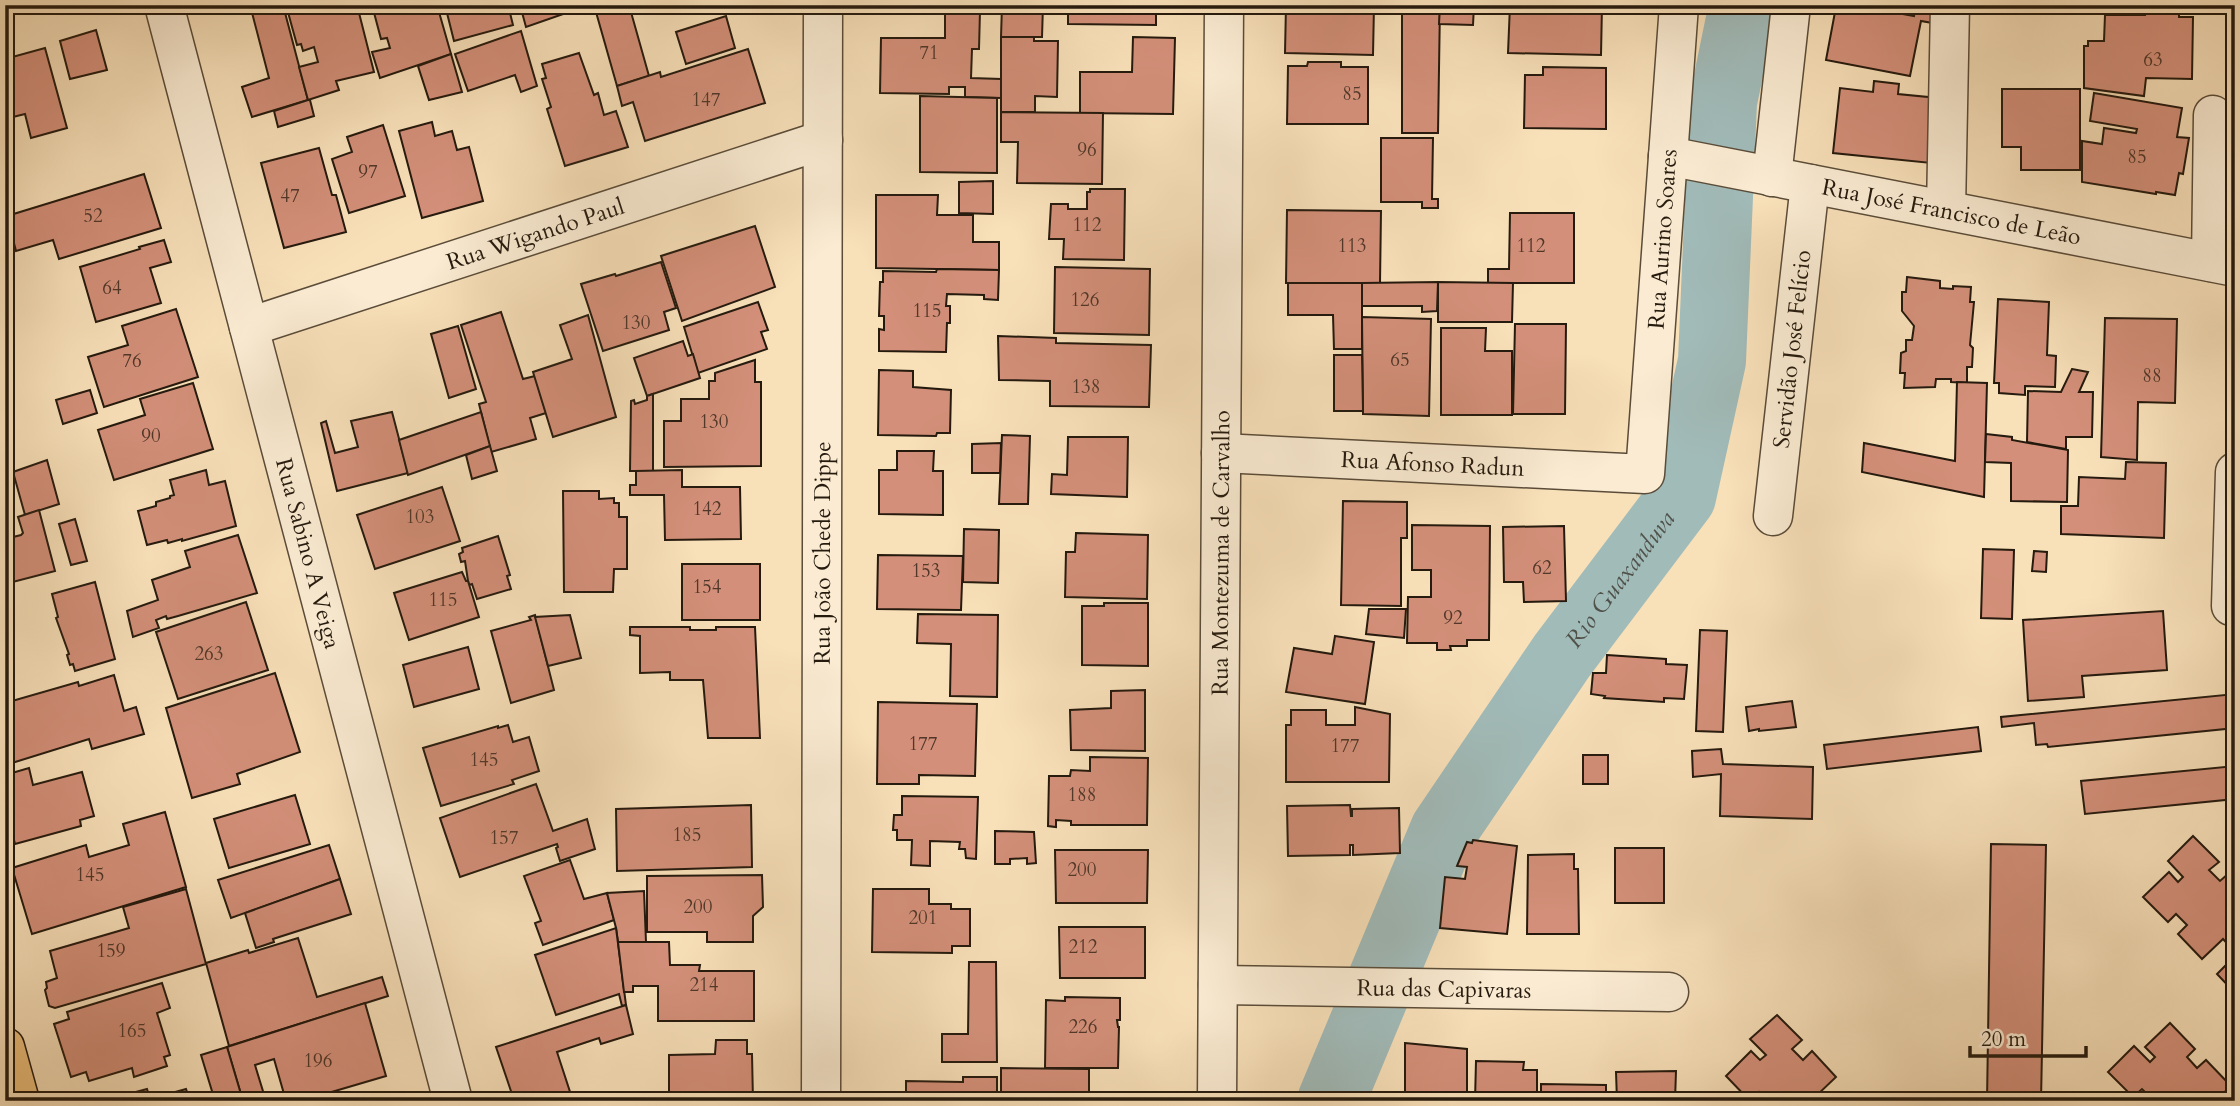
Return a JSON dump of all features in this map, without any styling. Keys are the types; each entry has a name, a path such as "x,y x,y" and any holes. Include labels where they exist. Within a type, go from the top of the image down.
{"main road":[{"path":"5,1047 20,1101"}],"street":[{"name":"Rua Sabino A Veiga","path":"164,5 453,1101"},
{"name":"Rua João Chede Dippe","path":"821,1101 823,5"},
{"name":"Rua Montezuma de Carvalho","path":"1217,1101 1223,5"},
{"name":"Rua Aurino Soares","path":"1646,474 1683,159 1679,5"},
{"path":"1756,173 1791,5"},
{"path":"1946,210 1950,5"},
{"path":"2213,115 2223,264"},
{"name":"Rua Wigando Paul","path":"249,327 823,140"},
{"name":"Rua José Francisco de Leão","path":"1683,159 2223,264"},
{"name":"Servidão José Felício","path":"1773,516 1810,184"},
{"name":"Rua Afonso Radun","path":"1221,453 1646,474"},
{"path":"2231,606 2235,472"},
{"name":"Rua das Capivaras","path":"1217,985 1670,992"}],"building":[{"path":"250,5 283,5 308,100 252,117 242,87 269,78"},
{"path":"286,5 357,5 374,72 336,81 339,90 308,100 299,67 318,62 314,47 303,51 301,44 297,45"},
{"path":"372,5 437,5 451,54 380,78 372,52 390,48 387,38 381,39"},
{"path":"445,5 508,5 513,25 454,41"},
{"path":"520,5 589,5 526,27"},
{"path":"594,5 629,5 649,76 617,86"},
{"path":"1002,5 1043,5 1042,37 1001,37"},
{"path":"1068,5 1156,5 1156,25 1068,24"},
{"path":"1286,5 1374,5 1373,55 1285,53"},
{"path":"1402,5 1440,5 1438,133 1402,133"},
{"path":"1440,5 1474,5 1473,25 1439,24"},
{"path":"1510,5 1602,5 1601,55 1508,53"},
{"path":"1807,5 1854,5 1914,16 1916,5 1941,7 1938,24 1921,21 1910,76 1826,60 1835,12"},
{"path":"2145,5 2179,5 2179,17 2193,17 2192,79 2146,78 2144,96 2084,88 2084,46 2088,46 2088,41 2104,41 2105,15 2145,15"},
{"path":"945,10 980,11 979,49 972,49 971,78 1001,79 1001,98 965,97 965,87 949,87 949,94 880,93 881,38 945,38"},
{"path":"726,16 735,48 686,64 676,32"},
{"path":"96,30 107,70 70,79 60,41"},
{"path":"521,31 537,86 521,92 515,75 468,91 455,54"},
{"path":"1001,37 1034,37 1034,41 1058,41 1057,97 1035,96 1035,112 1001,112"},
{"path":"1133,37 1175,38 1173,114 1080,113 1080,72 1132,72"},
{"path":"45,48 67,128 31,138 25,114 5,119 5,59"},
{"path":"748,49 765,103 645,141 633,102 622,106 617,86 660,72 661,77"},
{"path":"579,53 594,95 598,93 604,115 616,111 628,147 565,166 547,109 551,107 542,79 546,78 542,64"},
{"path":"451,54 462,92 429,100 418,66"},
{"path":"1308,62 1341,62 1341,67 1368,67 1368,124 1287,124 1288,66 1307,66"},
{"path":"1543,67 1606,68 1606,129 1524,128 1525,75 1543,75"},
{"path":"1874,81 1899,84 1898,94 1938,98 1931,163 1833,153 1840,88 1873,92"},
{"path":"2002,89 2080,89 2080,170 2021,170 2021,147 2002,147"},
{"path":"2094,93 2182,108 2177,137 2189,138 2183,174 2179,173 2175,195 2082,182 2082,141 2102,144 2104,128 2136,133 2137,129 2090,121"},
{"path":"920,96 997,98 997,173 920,172"},
{"path":"308,100 314,116 278,127 274,111"},
{"path":"1001,112 1103,113 1102,184 1017,183 1018,142 1001,142"},
{"path":"2225,119 2235,119 2235,214 2228,213"},
{"path":"432,122 435,136 452,131 457,150 469,147 483,201 422,218 399,131"},
{"path":"383,125 405,196 349,213 332,159 352,152 347,137"},
{"path":"1381,138 1433,138 1432,199 1438,199 1438,208 1422,208 1422,202 1381,202"},
{"path":"319,148 346,232 284,248 261,163"},
{"path":"144,174 161,228 59,259 53,240 16,251 7,216"},
{"path":"993,181 993,214 959,213 959,182"},
{"path":"1090,189 1125,189 1124,260 1063,259 1064,239 1049,239 1051,204 1068,204 1068,209 1087,209 1087,192 1090,192"},
{"path":"876,195 938,195 937,215 973,215 973,242 999,242 999,270 876,268"},
{"path":"1287,210 1381,211 1380,283 1286,283"},
{"path":"1510,213 1574,213 1574,283 1488,283 1488,269 1509,269"},
{"path":"755,226 775,287 682,321 661,256"},
{"path":"164,240 171,262 150,268 161,303 96,322 80,267"},
{"path":"661,262 676,308 664,312 669,330 603,351 581,284"},
{"path":"1055,267 1150,269 1149,335 1054,333"},
{"path":"937,269 999,270 998,300 984,299 984,295 947,294 946,306 950,306 950,323 947,323 946,352 879,351 879,329 884,330 884,316 879,316 883,271 936,272"},
{"path":"1907,277 1940,281 1940,288 1971,287 1970,302 1974,302 1970,345 1973,348 1972,367 1967,367 1967,383 1936,379 1935,387 1904,388 1905,373 1900,373 1901,353 1906,351 1906,340 1912,340 1914,326 1902,311 1902,292 1906,292"},
{"path":"1438,282 1513,283 1512,322 1438,322"},
{"path":"1438,282 1437,311 1422,312 1422,306 1362,306 1362,283"},
{"path":"1288,283 1362,283 1362,349 1334,349 1333,315 1288,315"},
{"path":"1998,299 2049,302 2047,355 2056,356 2055,387 2025,386 2025,395 1999,393 1999,383 1994,383"},
{"path":"758,302 768,330 761,332 767,349 698,373 684,327"},
{"path":"176,309 198,377 104,407 88,357 128,345 122,326"},
{"path":"501,312 523,379 535,376 546,413 530,418 536,439 491,452 479,404 486,402 461,325"},
{"path":"588,315 616,417 553,437 533,372 572,359 560,325"},
{"path":"1362,317 1431,319 1429,416 1363,414"},
{"path":"2105,318 2177,319 2175,403 2138,402 2137,460 2101,457"},
{"path":"1515,324 1566,324 1565,414 1513,414"},
{"path":"458,326 476,389 449,398 431,334"},
{"path":"1441,328 1486,328 1485,351 1512,351 1512,415 1441,415"},
{"path":"998,336 1056,338 1056,343 1151,345 1149,407 1050,406 1050,381 999,380"},
{"path":"683,341 688,356 693,354 700,378 647,396 634,358"},
{"path":"1334,355 1362,355 1363,411 1334,411"},
{"path":"755,360 755,382 761,382 761,466 664,467 664,421 681,421 681,399 709,399 709,381 715,381 715,373"},
{"path":"2072,369 2088,372 2079,392 2093,392 2092,437 2066,437 2066,449 2027,442 2028,391 2061,392"},
{"path":"879,370 913,371 913,387 951,390 950,433 937,433 936,436 878,435"},
{"path":"1957,382 1987,383 1984,497 1862,472 1864,443 1955,461"},
{"path":"193,383 213,449 114,480 98,430 145,415 140,399"},
{"path":"90,390 97,413 63,424 56,400"},
{"path":"653,394 653,471 630,471 631,401 634,400 635,404 647,400 647,396"},
{"path":"392,412 408,473 337,491 321,423 326,421 335,453 358,447 351,421"},
{"path":"481,412 490,446 408,475 399,440"},
{"path":"1986,434 2068,450 2067,502 2011,501 2011,463 1985,462"},
{"path":"1002,435 1030,436 1028,504 999,504"},
{"path":"1068,437 1128,437 1127,497 1051,494 1052,474 1067,475"},
{"path":"1001,443 1000,473 972,473 972,444"},
{"path":"490,446 497,471 472,479 466,455"},
{"path":"897,451 934,451 933,471 943,471 943,515 879,514 879,470 897,470"},
{"path":"47,460 59,504 25,515 13,472"},
{"path":"2126,462 2166,463 2164,538 2061,534 2061,506 2078,506 2079,477 2125,479"},
{"path":"206,470 209,485 225,481 236,526 182,541 168,543 167,540 147,545 138,511 156,506 156,502 174,495 170,480"},
{"path":"682,470 682,487 740,487 741,539 665,540 664,495 630,495 630,485 636,485 636,471"},
{"path":"5,484 13,513 5,514"},
{"path":"442,487 460,541 375,569 357,515"},
{"path":"563,491 599,491 599,499 614,498 614,503 619,503 619,517 627,517 627,569 614,569 613,592 564,592"},
{"path":"1343,501 1407,502 1407,538 1401,538 1401,606 1341,605"},
{"path":"39,510 55,571 5,584 5,539 23,533 18,517"},
{"path":"75,519 87,561 71,565 59,524"},
{"path":"1412,525 1490,526 1489,640 1467,640 1467,646 1450,646 1451,650 1437,650 1437,643 1407,643 1408,597 1431,597 1431,570 1412,570"},
{"path":"1564,526 1566,601 1524,602 1523,582 1504,582 1503,527"},
{"path":"964,529 999,530 998,583 963,582"},
{"path":"1076,533 1148,535 1147,599 1065,597 1066,552 1075,552"},
{"path":"238,535 257,593 167,619 166,616 156,620 159,628 133,637 127,611 158,600 152,580 190,567 185,551"},
{"path":"498,536 510,575 507,576 511,589 477,599 472,584 469,585 465,561 461,562 459,554 463,552 462,548"},
{"path":"1983,549 2014,550 2012,619 1981,618"},
{"path":"2034,551 2047,552 2046,572 2032,571"},
{"path":"878,555 963,556 961,610 877,609"},
{"path":"682,564 760,564 760,620 682,620"},
{"path":"462,572 468,581 479,617 409,640 394,593"},
{"path":"95,582 115,659 75,671 67,655 69,654 56,618 58,617 52,594"},
{"path":"246,602 268,670 178,699 156,632"},
{"path":"1104,603 1148,603 1148,666 1082,665 1082,606 1104,606"},
{"path":"1369,609 1406,609 1404,638 1366,634"},
{"path":"2163,611 2167,670 2082,676 2084,697 2028,701 2023,620"},
{"path":"918,614 998,615 997,697 950,696 951,644 917,643"},
{"path":"535,615 554,690 511,703 491,631 531,620 529,617"},
{"path":"570,615 581,658 548,666 535,617"},
{"path":"630,627 716,630 716,627 755,627 760,738 708,738 703,680 670,680 670,672 640,673 640,636 630,635"},
{"path":"1700,630 1727,631 1723,732 1696,731"},
{"path":"1335,636 1374,642 1365,704 1286,692 1294,648 1332,654"},
{"path":"468,647 479,689 414,707 403,665"},
{"path":"1607,655 1666,659 1666,664 1687,665 1684,699 1664,698 1664,702 1604,698 1605,696 1591,694 1593,673 1606,673"},
{"path":"275,673 300,752 237,774 240,784 192,798 166,708"},
{"path":"114,675 124,711 136,707 144,734 92,749 89,739 12,763 5,740 5,703 78,682 79,686"},
{"path":"1145,690 1145,751 1071,750 1070,710 1111,708 1111,691"},
{"path":"2235,694 2235,728 2048,747 2047,744 2036,745 2034,723 2002,727 2001,717"},
{"path":"1792,701 1796,727 1749,731 1746,707"},
{"path":"878,702 977,704 975,776 919,775 919,784 877,784"},
{"path":"1355,707 1390,714 1389,782 1286,782 1286,725 1291,725 1291,710 1326,710 1326,725 1355,725"},
{"path":"508,725 513,742 529,737 539,771 512,780 514,784 441,806 423,748"},
{"path":"1978,727 1981,751 1827,769 1824,745"},
{"path":"1721,749 1723,764 1813,767 1812,819 1720,816 1721,774 1693,777 1692,751"},
{"path":"1583,755 1608,755 1608,784 1583,784"},
{"path":"1090,757 1148,758 1147,825 1071,825 1071,821 1056,820 1056,827 1048,826 1049,776 1070,776 1071,770 1090,771"},
{"path":"2235,766 2235,799 2085,814 2081,781"},
{"path":"29,768 33,785 82,772 94,816 80,820 81,826 15,844 5,805 5,775"},
{"path":"536,784 553,831 587,819 595,849 560,861 557,844 460,877 440,818"},
{"path":"295,795 310,844 229,868 214,819"},
{"path":"902,796 978,797 976,859 966,858 965,849 959,849 960,842 930,841 930,866 911,865 912,840 897,840 897,830 893,830 894,815 902,815"},
{"path":"751,805 752,867 617,871 616,809"},
{"path":"1350,805 1351,816 1352,809 1399,808 1400,853 1353,855 1353,845 1350,845 1350,855 1288,856 1287,806"},
{"path":"165,812 186,887 32,934 12,868 86,845 89,857 129,845 123,824"},
{"path":"995,831 1034,832 1036,863 1027,864 1027,858 1010,859 1010,864 995,864"},
{"path":"2193,836 2219,862 2209,870 2220,881 2229,873 2235,878 2235,952 2223,939 2202,959 2178,934 2187,925 2176,914 2168,922 2143,897 2169,872 2178,882 2183,877 2168,861"},
{"path":"1473,840 1517,846 1507,934 1440,928 1445,877 1465,879 1467,867 1457,866 1467,842 1472,843"},
{"path":"1991,844 2046,845 2041,1101 1987,1101"},
{"path":"329,845 340,879 231,918 218,880"},
{"path":"1615,848 1664,848 1664,903 1615,903"},
{"path":"1055,850 1148,850 1147,903 1056,903"},
{"path":"1574,854 1574,869 1578,869 1579,934 1527,934 1528,855"},
{"path":"570,860 584,899 607,893 614,920 543,945 535,923 541,921 524,876"},
{"path":"762,875 763,907 753,916 753,942 707,942 707,932 647,932 647,876"},
{"path":"340,879 351,914 273,939 274,942 256,948 245,913"},
{"path":"186,889 206,964 55,1008 49,1006 46,982 57,978 50,951 129,928 123,907"},
{"path":"873,889 929,889 929,904 951,904 951,909 970,909 970,946 952,946 952,953 872,952"},
{"path":"644,891 646,942 618,942 607,893"},
{"path":"1059,927 1145,927 1145,978 1060,978"},
{"path":"616,928 626,1005 622,1006 619,994 556,1015 535,955"},
{"path":"298,938 317,997 382,977 388,996 229,1046 206,963"},
{"path":"618,942 669,942 670,965 700,965 699,971 754,971 754,1021 658,1021 658,986 633,986 633,992 624,992"},
{"path":"2235,956 2235,993 2217,974"},
{"path":"969,962 996,962 997,1062 942,1062 942,1034 968,1034"},
{"path":"162,983 170,1008 157,1013 170,1055 164,1057 167,1066 134,1077 132,1068 89,1081 86,1072 71,1077 54,1024 69,1019 67,1012"},
{"path":"1065,997 1120,998 1120,1020 1117,1020 1118,1068 1045,1068 1046,1000 1065,1001"},
{"path":"365,1003 386,1076 301,1101 286,1101 274,1059 255,1065 266,1101 243,1101 227,1047"},
{"path":"626,1005 633,1034 601,1044 599,1038 557,1052 572,1098 564,1101 511,1101 514,1100 496,1047"},
{"path":"1777,1015 1802,1040 1792,1049 1803,1060 1812,1051 1836,1077 1816,1096 1820,1101 1767,1101 1759,1092 1750,1101 1726,1076 1751,1051 1760,1060 1766,1055 1750,1039"},
{"path":"2170,1023 2195,1049 2187,1057 2197,1068 2206,1060 2231,1086 2215,1101 2150,1101 2152,1099 2142,1089 2133,1097 2108,1072 2134,1046 2150,1062 2155,1057 2145,1047"},
{"path":"716,1040 747,1040 747,1054 752,1054 753,1101 669,1101 669,1055 715,1054"},
{"path":"1405,1043 1467,1049 1467,1101 1405,1101"},
{"path":"227,1047 243,1101 215,1101 201,1055"},
{"path":"1476,1061 1524,1062 1523,1070 1537,1070 1537,1101 1475,1101"},
{"path":"1001,1068 1089,1069 1089,1101 1001,1101"},
{"path":"1676,1071 1675,1101 1617,1101 1616,1072"},
{"path":"963,1077 997,1077 997,1101 906,1101 906,1081 963,1082"},
{"path":"1541,1084 1606,1085 1606,1101 1541,1101"},
{"path":"147,1089 150,1099 186,1089 194,1101 102,1101"}],"waterway":[{"name":"Rio Guaxanduva","path":"1331,1101 1444,830 1562,656 1682,497 1712,361 1723,102 1743,5"}]}
